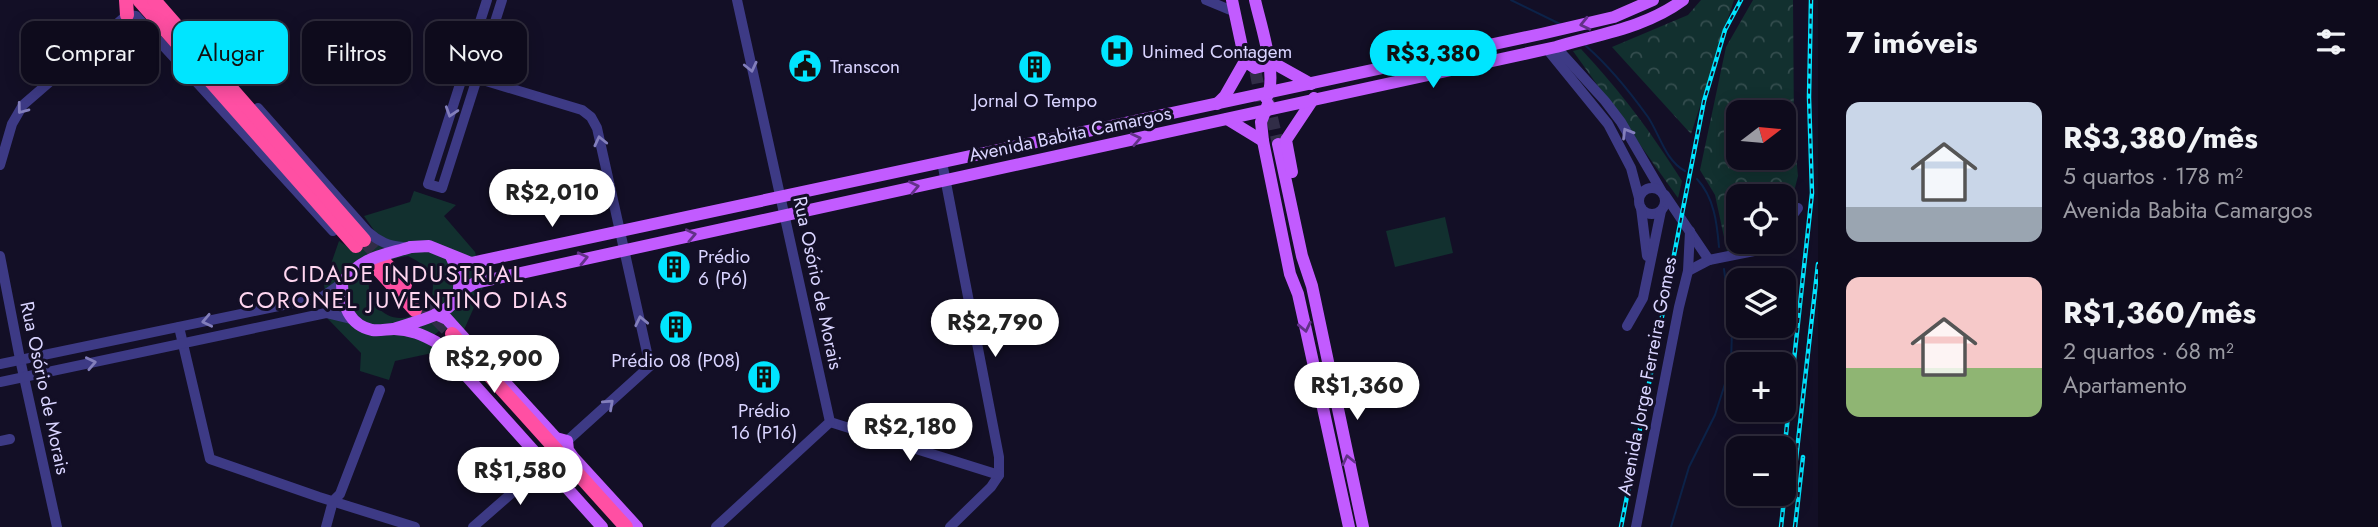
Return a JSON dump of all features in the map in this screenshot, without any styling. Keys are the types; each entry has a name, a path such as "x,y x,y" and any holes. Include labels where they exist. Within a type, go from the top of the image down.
{"highway":[{"path":"138,0 360,243 154,0"},
{"path":"376,264 419,307"},
{"path":"615,527 449,336 626,527"}],"main road":[{"path":"1247,0 1255,57"},
{"path":"1217,104 1255,57 1255,0"},
{"name":"Avenida Babita Camargos","path":"451,256 471,263 781,198 1542,34 1626,12 1653,0"},
{"name":"Avenida Babita Camargos","path":"461,291 475,283 624,249 1552,47 1625,28 1662,14 1683,0"},
{"path":"1236,4 1255,57 1272,82 1274,91 1259,111 1261,122 1274,144 1309,258 1312,286 1363,527"},
{"path":"1542,34 1552,47"},
{"path":"1255,57 1311,84"},
{"path":"1398,65 1394,71 1400,80"},
{"path":"1314,98 1274,144 1290,274 1298,295 1349,527"},
{"path":"1227,119 1274,144"},
{"path":"394,329 436,314 452,304 461,291 459,272 451,256 429,246 411,247 376,264 352,270 342,283 342,297 351,319 360,326 373,330 414,332 436,342 602,527"},
{"path":"436,314 447,319 556,438 567,441 568,450 573,457 637,527"}],"street":[{"path":"163,0 368,232 377,240 391,246 411,247"},
{"path":"480,21 487,0"},
{"path":"495,21 502,0"},
{"name":"Rua Osório de Morais","path":"737,0 831,422"},
{"path":"1206,0 1236,4"},
{"path":"0,165 12,124 23,105 127,7 353,252 376,264"},
{"path":"1552,47 1605,100 1709,260"},
{"path":"1552,47 1608,124 1631,168 1648,247 1648,270"},
{"path":"460,84 428,184 442,188 474,84"},
{"path":"496,84 582,110 591,117 597,128 650,366 567,441"},
{"path":"942,162 997,444 999,475 991,487 950,527"},
{"path":"1627,326 1643,298 1666,202 1663,193 1656,188 1648,188 1642,192 1640,203"},
{"path":"1640,203 1650,214 1670,209 1678,214"},
{"name":"Avenida Jorge Ferreira Gomes","path":"1636,527 1688,271 1690,231"},
{"path":"1688,271 1709,260 1739,254"},
{"name":"Rua Osório de Morais","path":"0,256 57,527"},
{"path":"0,363 323,297 342,283"},
{"path":"0,382 327,313 351,319"},
{"path":"178,327 209,459 415,527"},
{"path":"326,527 333,501 340,494 380,390"},
{"path":"716,527 831,422 999,475"},
{"path":"473,527 545,464"}],"green space":[{"path":"1701,0 1734,0 1691,134 1612,47 1688,15"},
{"path":"1753,0 1793,0 1794,100 1726,100 1726,170 1796,170 1796,154 1798,176 1796,184 1726,184 1726,246 1715,195 1700,170 1726,47"},
{"path":"1581,49 1623,97 1682,181 1678,198 1573,51"},
{"path":"414,191 456,205 444,216 475,252 484,285 463,332 451,321 433,336 437,352 395,361 389,380 360,371 361,353 328,319 324,284 339,241 357,253 378,236 364,216 410,202","holes":["408,256 423,265 431,275 433,287 430,304 405,318 393,317 385,314 374,302 370,294 370,279 374,271 385,262"]},
{"path":"1445,217 1453,253 1395,267 1386,231"}],"waterway":[{"path":"1511,0 1560,24"},
{"path":"1586,46 1634,98 1672,160 1685,171"},
{"path":"1697,179 1711,202 1719,247"},
{"path":"1671,527 1689,467 1715,415 1731,365 1732,329 1724,269"}],"tunnel":[{"path":"1252,54 1262,105"},
{"path":"1268,100 1278,144"},
{"path":"364,240 386,264"},
{"path":"422,304 452,334"}],"railway":[{"path":"1621,527 1704,101 1725,30 1741,0"},
{"path":"1786,436 1812,193 1809,97 1811,0"},
{"path":"1796,459 1818,264"},
{"path":"1795,527 1803,457"},
{"path":"1781,527 1783,506"}],"place":[{"name":"Unimed Contagem","path":"1117,51"},
{"name":"Transcon","path":"805,66"},
{"name":"Jornal O Tempo","path":"1035,67"},
{"name":"Prédio 6 (P6)","path":"674,267"},
{"name":"Prédio 08 (P08)","path":"676,327"},
{"name":"Prédio 16 (P16)","path":"764,377"}],"district":[{"name":"CIDADE INDUSTRIAL CORONEL JUVENTINO DIAS","path":"404,287"}]}
